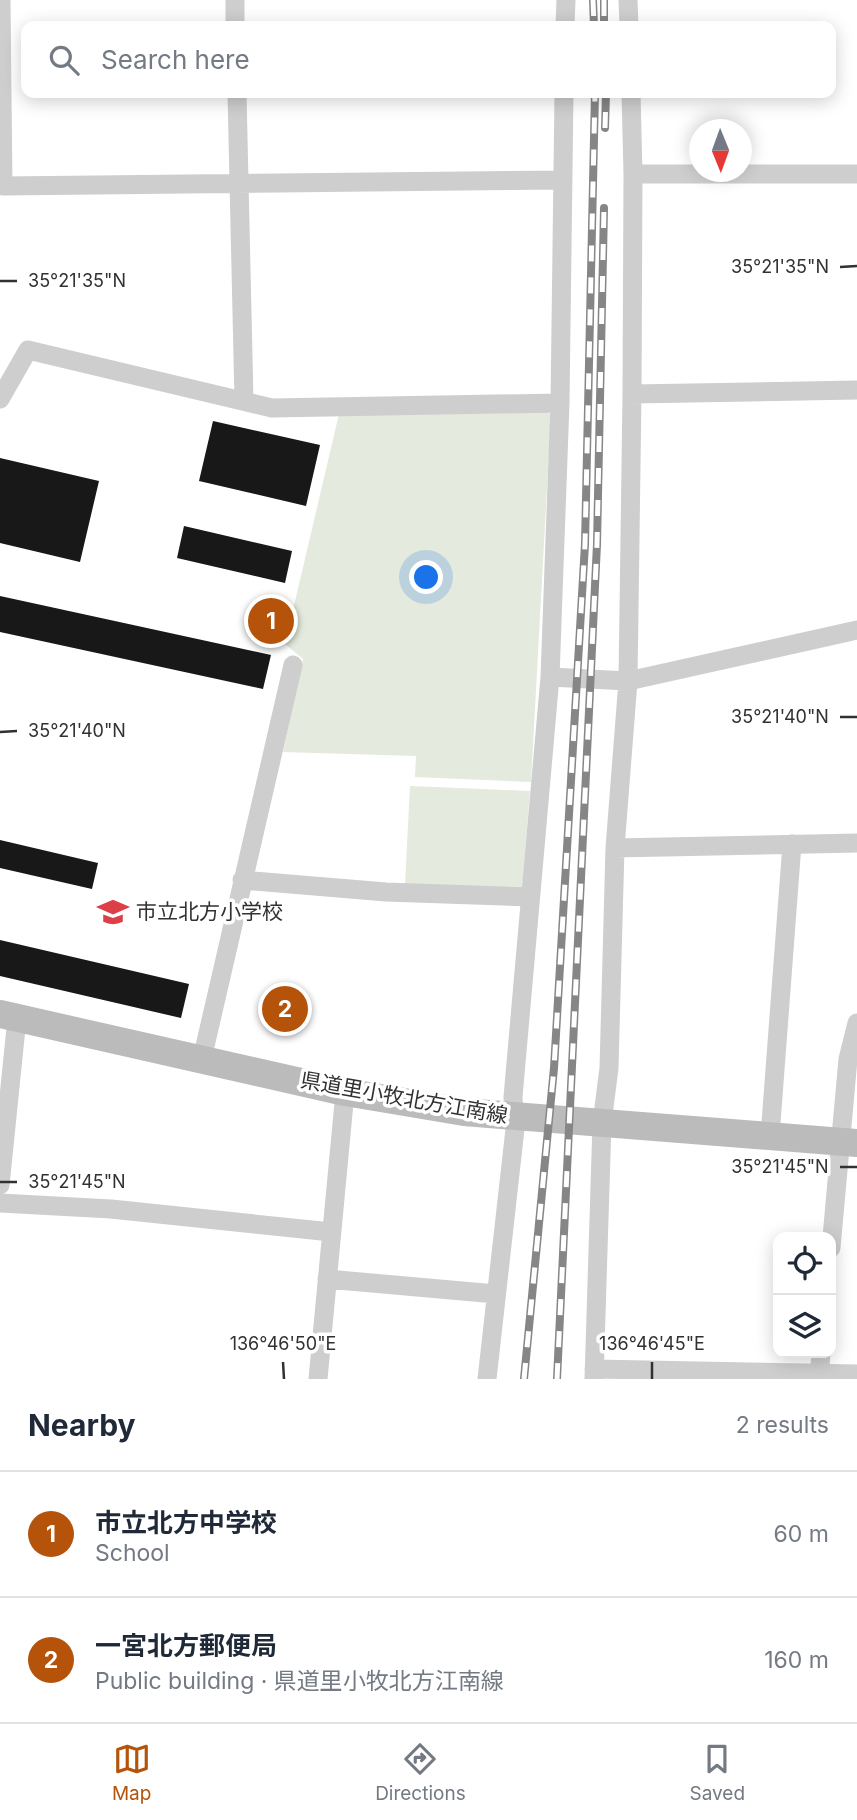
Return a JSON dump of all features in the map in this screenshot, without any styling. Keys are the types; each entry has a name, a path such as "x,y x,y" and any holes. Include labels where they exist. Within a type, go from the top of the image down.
{"main road":[{"name":"県道里小牧北方江南線","path":"8,1016 345,1092 464,1112 849,1142"}],"street":[{"path":"1,0 2,186 564,180"},
{"path":"235,0 235,21"},
{"path":"565,21 566,0"},
{"path":"628,0 629,21"},
{"path":"237,98 244,401"},
{"path":"487,1379 515,1118 513,1097 550,677 560,403 565,98"},
{"path":"631,98 632,394 628,681 615,848 609,1068 602,1123 594,1374 857,1374"},
{"path":"633,174 857,174"},
{"path":"0,399 28,350 272,408 560,403"},
{"path":"632,394 857,390"},
{"path":"550,677 628,681 857,630"},
{"path":"202,1059 293,665"},
{"path":"615,848 857,843"},
{"path":"770,1136 792,844"},
{"path":"242,880 386,891 530,897"},
{"path":"0,1185 8,1016"},
{"path":"834,1232 849,1142 848,1059 857,1023"},
{"path":"318,1379 345,1092"},
{"path":"0,1203 111,1209 331,1232"},
{"path":"327,1279 496,1294"},
{"path":"819,1376 821,1358"}],"shaded area":[{"path":"545,409 551,415 531,782 415,777 416,756 283,752 303,659 285,644 339,414"},
{"path":"410,786 530,791 522,890 405,885"}],"building":[{"path":"213,421 320,445 306,506 199,481"},
{"path":"0,458 99,481 80,562 0,543"},
{"path":"184,526 292,551 285,583 177,558"},
{"path":"0,596 271,655 263,689 0,632"},
{"path":"0,840 98,863 92,889 0,868"},
{"path":"0,940 189,984 181,1018 0,976"}],"railway":[{"path":"593,0 594,21"},
{"path":"604,0 604,21"},
{"path":"524,1379 554,1068 585,544 595,98"},
{"path":"605,128 606,98"},
{"path":"557,1379 597,544 604,208"}],"place":[{"name":"市立北方中学校","path":"271,621"},
{"name":"市立北方小学校","path":"113,912"},
{"name":"一宮北方郵便局","path":"285,1009"}]}
